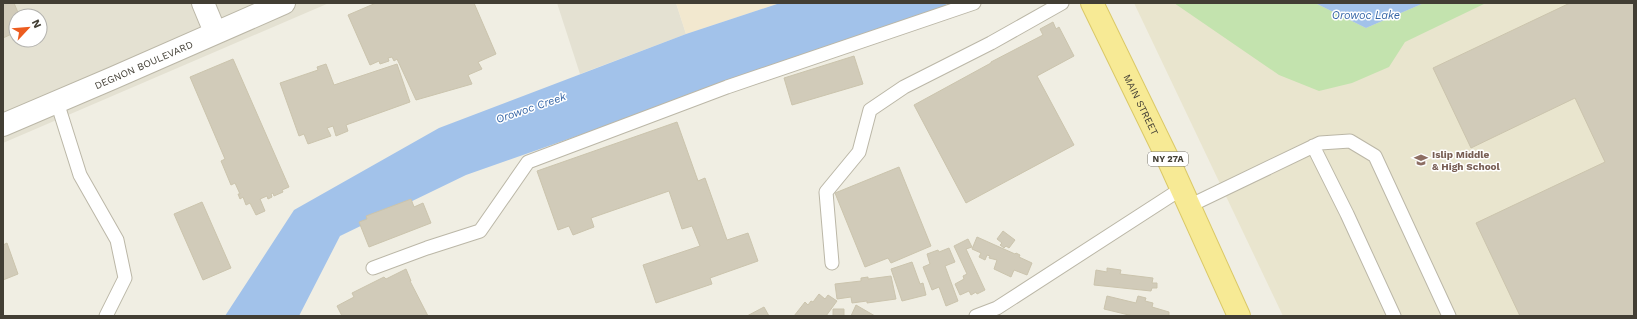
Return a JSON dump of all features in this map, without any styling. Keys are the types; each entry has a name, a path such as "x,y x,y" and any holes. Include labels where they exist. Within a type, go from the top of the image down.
{"main road":[{"name":"MAIN STREET","path":"1092,3 1185,197 1239,316"}],"street":[{"path":"203,3 215,32"},
{"name":"DEGNON BOULEVARD","path":"3,125 284,3"}],"lane":[{"path":"373,268 427,248 480,231 528,162 727,87 974,3"},
{"path":"832,263 826,192 860,152 870,110 904,87 991,43 1062,3"},
{"path":"57,102 80,175 117,240 125,278 106,316"},
{"path":"976,316 998,312 1185,197 1320,143 1350,141 1375,156 1449,316"},
{"path":"1313,146 1348,214 1394,316"}],"shaded area":[{"path":"3,3 329,3 3,143"},
{"path":"557,3 676,3 686,34 580,74"},
{"path":"676,3 780,3 686,34"},
{"name":"Islip Middle & High School","path":"1134,3 1634,3 1634,316 1283,316"}],"green space":[{"path":"1174,3 1315,3 1366,28 1424,3 1486,3 1405,42 1389,67 1352,83 1319,91 1279,75"}],"water":[{"name":"Orowoc Creek","path":"780,3 949,3 938,9 466,175 340,236 299,316 225,316 294,210 439,128 686,34"},
{"name":"Orowoc Lake","path":"1315,3 1424,3 1366,28"}],"building":[{"path":"3,3 14,3 16,8 8,8 8,36 3,38"},
{"path":"376,3 474,3 496,54 478,62 482,69 468,75 472,84 416,100 397,59 394,61 392,57 388,58 389,61 380,64 379,61 370,65 348,15"},
{"path":"1570,3 1634,3 1634,316 1520,316 1476,223 1605,162 1575,98 1471,148 1433,68"},
{"path":"1053,22 1056,29 1059,27 1074,56 1037,76 1074,145 966,203 914,105 1043,35 1040,29"},
{"path":"854,56 863,84 792,105 784,78"},
{"path":"233,59 289,187 282,190 283,192 274,196 273,193 271,194 272,197 268,199 267,196 260,199 265,211 256,215 250,203 246,205 243,197 240,199 238,194 240,194 235,183 231,185 221,161 225,159 190,77"},
{"path":"326,64 334,85 397,64 410,102 346,125 348,131 336,136 333,126 327,128 331,136 308,144 304,134 299,136 280,83 318,70 317,67"},
{"path":"677,122 698,181 705,178 727,240 748,233 758,261 710,278 712,284 656,303 643,265 700,246 692,226 682,229 669,191 591,218 594,227 573,235 569,226 558,230 537,171"},
{"path":"899,167 931,246 891,263 888,258 865,267 835,193"},
{"path":"411,199 414,207 423,203 431,223 369,247 359,222 367,219 366,216"},
{"path":"202,202 231,268 203,280 174,214"},
{"path":"1003,231 1015,240 1009,248 1006,246 1004,248 1000,245 1002,243 997,239"},
{"path":"977,237 1015,254 1016,253 1020,255 1019,257 1032,263 1027,275 1014,270 1011,277 994,269 997,260 989,258 990,256 987,255 985,260 979,257 981,253 972,249"},
{"path":"968,239 972,247 966,249 985,290 977,294 976,292 971,295 969,291 960,295 955,284 964,279 963,276 967,274 954,246"},
{"path":"7,243 18,274 3,280 3,245"},
{"path":"949,248 955,262 945,266 958,301 946,306 939,287 932,290 923,267 930,264 927,254 938,250 939,252"},
{"path":"912,262 920,284 923,283 926,295 902,301 891,269"},
{"path":"1107,268 1121,270 1120,274 1153,278 1152,283 1157,283 1157,288 1152,288 1151,291 1094,285 1096,270 1107,272"},
{"path":"406,269 410,281 428,316 342,316 337,306 354,297 352,293 384,277 386,279"},
{"path":"891,276 896,299 867,303 867,301 852,303 851,297 837,299 835,284 861,281 861,278 868,277 868,279"},
{"path":"819,294 825,299 828,295 837,301 826,316 794,316 805,302 808,305 811,301 813,302"},
{"path":"1107,296 1136,303 1138,296 1146,298 1145,301 1153,303 1152,307 1169,312 1169,316 1133,316 1104,309"},
{"path":"856,305 875,316 851,316"},
{"path":"764,307 769,316 747,316"},
{"path":"833,309 844,309 844,316 833,316"}],"place":[{"name":"Islip Middle & High School","path":"1421,160"}]}
